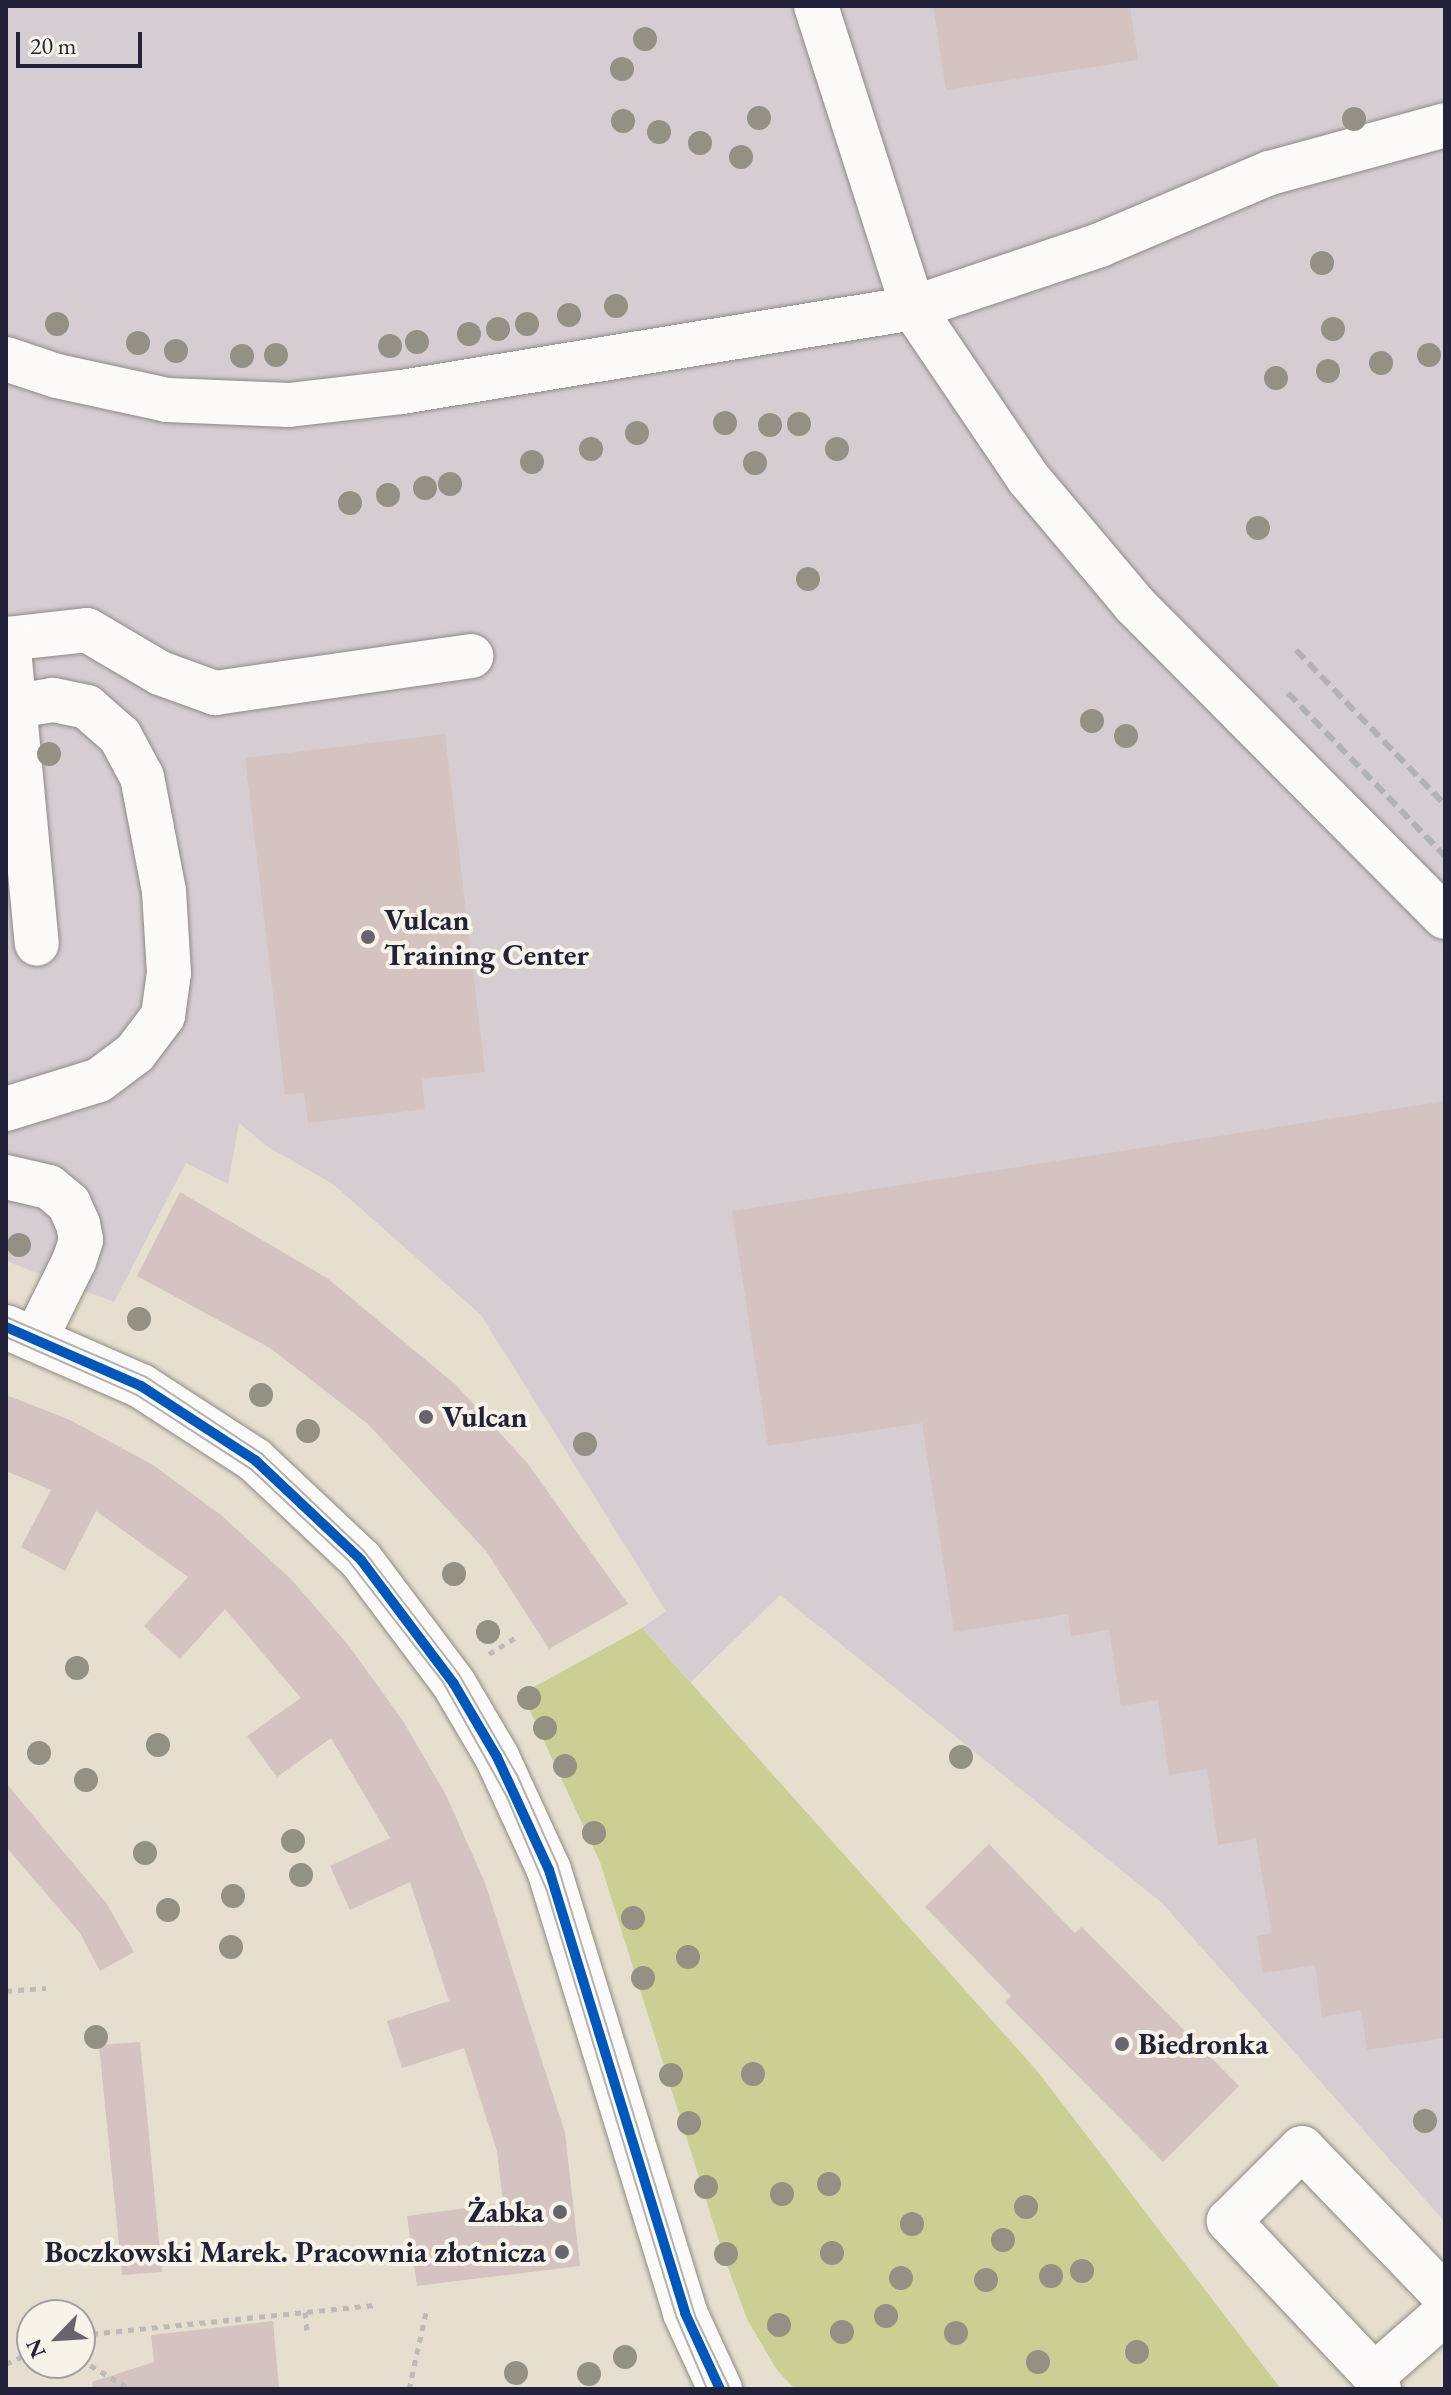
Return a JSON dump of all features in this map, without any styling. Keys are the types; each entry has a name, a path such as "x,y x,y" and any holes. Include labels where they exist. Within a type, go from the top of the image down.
{"street":[{"path":"816,6 913,308 1028,478 1086,550 1445,917"},
{"path":"6,359 57,376 167,400 289,405 402,392 913,308 1100,245 1270,173 1445,125"},
{"path":"37,944 7,639 87,630 160,673 215,693 471,656"},
{"path":"6,1109 99,1080 135,1053 163,1016 169,973 164,891 142,777 120,736 87,707 53,700 15,706"},
{"path":"6,1177 49,1187 69,1204 81,1240 21,1333 151,1391 264,1467 371,1571 454,1684 497,1757 549,1870 685,2313 720,2389"},
{"path":"1445,2296 1302,2148 1229,2221 1376,2382 1445,2313"}],"path":[{"path":"489,1654 519,1635"},
{"path":"6,1991 46,1988"},
{"path":"96,2333 377,2305"},
{"path":"409,2389 427,2308"},
{"path":"305,2312 307,2332"},
{"path":"96,2369 130,2389"}],"shaded area":[{"path":"6,6 1445,6 1445,2222 1162,1903 780,1595 691,1682 642,1628 666,1611 481,1315 333,1184 268,1147 239,1123 228,1184 186,1163 114,1302 6,1261"}],"green space":[{"path":"642,1628 1038,2072 1281,2389 795,2389 777,2370 748,2321 725,2260 600,1862 525,1700 532,1688"}],"building":[{"path":"933,6 1130,6 1138,60 946,90"},
{"name":"Vulcan Training Center","path":"445,734 485,1072 422,1079 425,1109 308,1123 304,1093 285,1095 245,758"},
{"path":"1445,1101 1445,2038 1367,2050 1361,2010 1322,2017 1315,1965 1263,1973 1257,1936 1272,1933 1256,1839 1218,1845 1207,1769 1169,1775 1158,1700 1121,1706 1109,1630 1071,1636 1068,1614 954,1632 922,1423 768,1446 732,1211"},
{"name":"Vulcan","path":"180,1192 327,1278 456,1385 528,1464 628,1604 549,1649 486,1551 368,1424 270,1348 137,1276"},
{"path":"6,1395 70,1420 153,1465 221,1515 291,1579 349,1646 403,1721 446,1795 485,1883 565,2133 580,2266 417,2286 407,2216 503,2203 497,2151 464,2048 402,2068 387,2021 449,2001 410,1882 350,1910 330,1866 390,1838 331,1738 277,1777 247,1736 301,1698 225,1609 180,1659 144,1626 188,1577 96,1511 65,1571 21,1547 51,1490 6,1471"},
{"path":"6,1783 107,1904 134,1952 100,1971 80,1933 6,1847"},
{"name":"Biedronka","path":"989,1844 1075,1933 1082,1927 1239,2086 1163,2162 1005,2002 1011,1996 925,1907"},
{"path":"140,2042 162,2272 122,2275 99,2045"},
{"path":"273,2321 279,2389 93,2389 92,2382 154,2362 151,2335"}],"tram line":[{"path":"6,1317 146,1377 262,1454 364,1551 458,1673 517,1775 557,1864 696,2318 730,2389"},
{"path":"6,1337 137,1395 251,1469 348,1560 443,1682 507,1797 547,1891 677,2318 707,2389"}],"railway":[{"path":"1296,650 1445,805"},
{"path":"1288,693 1445,856"}],"cycle path":[{"path":"6,1327 141,1386 255,1460 361,1560 454,1684 497,1757 549,1870 685,2313 720,2389"}],"place":[{"name":"Vulcan Training Center","path":"368,937"},
{"name":"Vulcan","path":"426,1417"},
{"name":"Biedronka","path":"1122,2044"},
{"name":"Żabka","path":"560,2212"},
{"name":"Boczkowski Marek. Pracownia złotnicza","path":"562,2252"}]}
